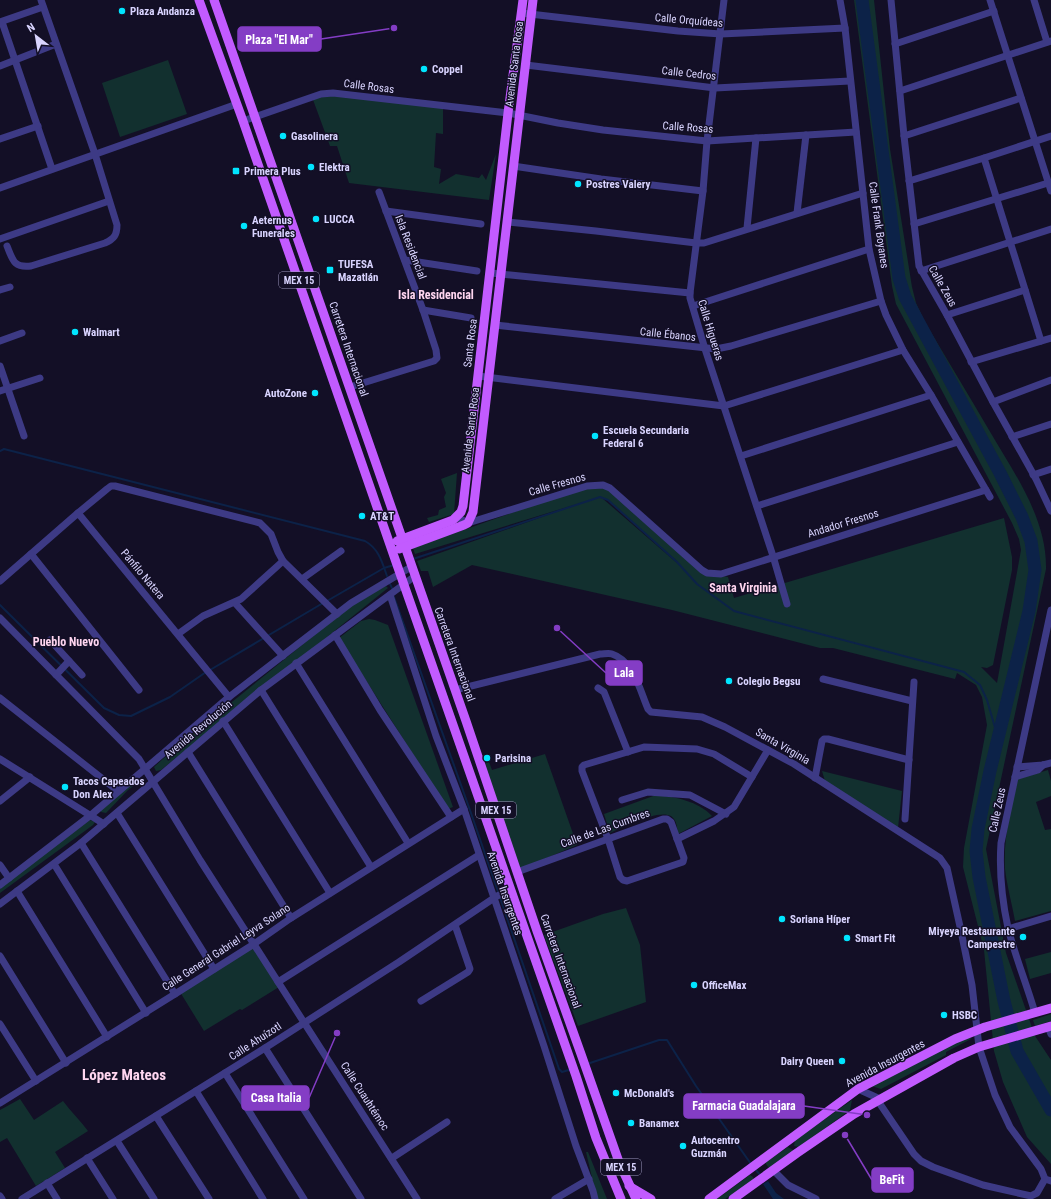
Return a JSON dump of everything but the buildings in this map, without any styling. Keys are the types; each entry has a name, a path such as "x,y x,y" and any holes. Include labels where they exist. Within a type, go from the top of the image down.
{"main road":[{"name":"MEX 15","path":"199,0 238,104 404,584 508,892 571,1060 596,1138 619,1198"},
{"name":"Carretera Internacional","path":"214,0 350,387 608,1134 629,1186 636,1199"},
{"name":"Avenida Santa Rosa","path":"510,98 523,0"},
{"name":"Avenida Santa Rosa","path":"468,523 473,512 533,0"},
{"name":"Santa Rosa","path":"457,517 463,506 510,98"},
{"path":"284,240 300,244"},
{"path":"314,324 326,320"},
{"path":"404,543 457,517"},
{"path":"391,547 457,528 468,523"},
{"name":"Avenida Insurgentes","path":"709,1199 858,1089 955,1039 981,1029 1051,1008"},
{"path":"733,1199 854,1114 954,1058 979,1047 1038,1029 1050,1029"},
{"path":"596,1138 608,1134"},
{"path":"787,1140 797,1153"},
{"path":"629,1186 651,1199"}],"street":[{"name":"Calle Higueras","path":"724,0 715,88 707,141 703,191 690,293 705,349 727,405 741,456 782,585 786,604"},
{"name":"Calle Frank Boyanes","path":"840,0 869,249 881,302 903,350 990,497"},
{"name":"Calle Zeus","path":"891,0 904,136 921,271 947,315 992,402 1033,474 1051,511"},
{"path":"990,0 1051,191"},
{"path":"900,91 1049,41 1036,1"},
{"path":"7,246 12,259 16,264 23,267 47,262 105,243 111,240 117,232 117,225 95,154 42,3 1,22 52,169"},
{"path":"895,44 994,11"},
{"name":"Avenida Santa Rosa","path":"522,13 532,14"},
{"name":"Calle Orquídeas","path":"532,14 670,30 721,34 844,28"},
{"path":"0,66 56,44"},
{"name":"Calle Cedros","path":"526,66 715,88 850,81"},
{"name":"Calle Rosas","path":"255,116 327,92 508,113"},
{"path":"904,136 1022,98"},
{"path":"0,188 238,104"},
{"name":"Avenida Santa Rosa","path":"508,113 520,116"},
{"path":"243,121 255,116"},
{"name":"Calle Rosas","path":"520,116 603,130 707,141 856,132"},
{"path":"0,139 38,126"},
{"path":"797,213 806,135"},
{"path":"909,180 1051,136"},
{"path":"747,228 756,138"},
{"path":"984,158 1041,340"},
{"path":"513,166 601,179 703,191"},
{"path":"914,224 1048,183"},
{"name":"Isla Residencial","path":"350,387 434,361 436,358 436,350 423,310 379,192"},
{"path":"507,222 704,243 747,228 863,193"},
{"path":"0,239 109,201"},
{"path":"386,211 481,224"},
{"path":"921,271 1051,229"},
{"path":"693,306 869,249"},
{"path":"405,260 477,271"},
{"path":"491,273 690,293"},
{"path":"0,290 10,286"},
{"path":"947,315 1025,290"},
{"name":"Calle Ébanos","path":"495,325 716,349 731,346 881,302"},
{"path":"423,310 471,318"},
{"path":"0,341 22,333"},
{"path":"971,362 1051,338"},
{"path":"478,376 727,405 903,350"},
{"path":"0,366 24,436"},
{"path":"0,391 40,378"},
{"path":"992,402 1051,380"},
{"path":"741,456 931,395"},
{"path":"1012,437 1051,424"},
{"path":"757,506 958,442"},
{"path":"1033,474 1051,469"},
{"name":"Calle Fresnos","path":"468,523 587,486 603,485 610,488 707,573"},
{"path":"0,581 111,486 115,486 260,523 271,534 278,552 284,561 337,614"},
{"name":"Andador Fresnos","path":"707,573 721,574 773,556 986,490"},
{"name":"Pánfilo Natera","path":"78,514 229,697"},
{"path":"457,517 468,523"},
{"path":"302,579 342,551"},
{"path":"31,554 139,690"},
{"path":"178,634 203,616 235,603 284,561"},
{"name":"Avenida Revolución","path":"0,885 91,815 229,697 398,567 410,562"},
{"name":"Avenida Revolución","path":"0,904 81,843 261,690 415,576"},
{"name":"Avenida Insurgentes","path":"390,595 436,736 495,897 576,1146 589,1178 595,1199"},
{"path":"235,603 283,656"},
{"name":"Calle Zeus","path":"1036,1013 1008,929 1000,875 1000,863 1001,843 1051,610"},
{"name":"Calle Cuauhtémoc","path":"0,618 135,754 304,1023 418,1199"},
{"path":"335,636 380,710 451,817"},
{"path":"50,640 82,675"},
{"name":"Santa Virginia","path":"455,690 600,654 611,654 620,658 631,669 648,709 651,712 702,717 725,727 815,778 940,858 947,868 962,932 981,1029 979,1047 996,1095 1010,1127 1048,1180"},
{"path":"56,675 69,661"},
{"path":"296,663 408,843"},
{"path":"823,679 912,701"},
{"path":"905,819 914,682"},
{"path":"598,688 604,692 628,752"},
{"path":"261,690 371,867"},
{"path":"0,698 118,791"},
{"path":"223,721 330,893"},
{"path":"815,778 822,741 824,739 909,760"},
{"path":"752,777 714,754 705,751 654,747 644,747 584,765 582,767 620,877 627,881 683,862 684,858 677,839 726,814 734,807 752,777 768,750"},
{"path":"188,752 292,918"},
{"path":"0,759 104,824"},
{"path":"1015,777 1038,770 1051,763"},
{"path":"1017,767 1043,766"},
{"path":"0,801 30,778"},
{"path":"622,800 648,792 690,795 726,814"},
{"name":"Calle General Gabriel Leyva Solano","path":"0,1103 146,1013 254,944 330,893 464,809"},
{"path":"117,813 214,969"},
{"name":"Calle de Las Cumbres","path":"517,872 663,819 667,819 671,822 677,839"},
{"path":"81,843 175,994"},
{"path":"278,982 479,855"},
{"path":"54,864 146,1013"},
{"path":"0,865 9,878"},
{"path":"17,892 106,1037"},
{"name":"Calle Ahuízotl","path":"22,1199 265,1048 455,925 495,897 508,892"},
{"path":"1008,929 1051,916"},
{"path":"422,1001 468,972 470,969 455,925"},
{"path":"0,956 66,1063"},
{"path":"0,1024 36,1081"},
{"path":"265,1048 361,1199"},
{"path":"225,1073 304,1199"},
{"path":"858,1089 880,1099 880,1104 914,1154 921,1161 933,1167 983,1185 1031,1196 1037,1193 1048,1180"},
{"path":"196,1091 263,1199"},
{"path":"156,1116 209,1199"},
{"path":"392,1158 447,1122"},
{"path":"117,1141 154,1199"},
{"path":"87,1158 113,1199"},
{"path":"772,1171 788,1185 816,1199"},
{"path":"555,1199 589,1178"},
{"path":"47,1183 57,1199"}],"green space":[{"path":"854,0 874,0 890,149 912,287 916,303 925,322 1027,496 1041,532 1045,550 1046,569 986,849 1006,953 1035,1036 1051,1060 1051,1164 1027,1137 1003,1082 994,1051 984,950 963,867 964,848 987,725 982,697 976,685 957,673 955,679 833,648 820,648 672,610 472,565 433,587 428,571 421,571 417,561 587,501 415,554 413,548 587,486 603,485 707,573 728,577 734,598 1004,518 1012,557 1012,570 993,665 987,668 981,667 997,683 1021,550 1019,539 1012,523 896,304 892,286","holes":["602,498 608,500 678,562 677,563"]},
{"path":"168,60 187,114 120,137 102,83"},
{"path":"321,94 443,106 443,134 436,133 434,167 441,169 439,184 456,174 479,178 482,174 486,180 496,154 489,200 349,183 337,146 330,146 312,97"},
{"path":"457,473 454,514 429,522 427,518 438,515 439,510 446,507 444,497 446,493 441,479"},
{"path":"386,586 388,588 161,770 156,771 154,767 174,749 349,607"},
{"path":"369,619 388,625 453,807 448,809 339,638 361,621"},
{"path":"545,754 577,845 519,870 481,765 489,762 492,770"},
{"path":"1048,770 1051,781 1051,796 1036,802 1045,830 1051,829 1051,911 1015,921 1005,869 1006,835 1013,801 1018,779"},
{"path":"822,771 902,791 898,828 825,781"},
{"path":"137,778 141,779 139,782 128,790 106,813 101,812 101,810"},
{"path":"656,795 671,797 693,803 712,816 678,834 674,820 671,816 665,814 640,820 610,833 604,814"},
{"path":"90,820 95,822 93,825 0,893 0,886"},
{"path":"626,908 640,945 646,1002 578,1026 544,935 603,914"},
{"path":"253,945 279,987 204,1031 180,992"},
{"path":"1051,952 1051,973 1030,979 1025,959"},
{"path":"1051,1014 1051,1021 1035,1026 1033,1020"},
{"path":"969,1036 971,1039 946,1052 946,1055 881,1089 868,1085"},
{"path":"20,1099 34,1120 63,1101 88,1131 55,1152 65,1168 36,1186 7,1138 0,1142 0,1110"},
{"path":"852,1100 850,1110 799,1147 794,1146 795,1140"},
{"path":"788,1147 793,1150 791,1153 769,1168 766,1162"},
{"path":"586,1152 588,1152 607,1199 597,1199"},
{"path":"750,1175 754,1180 725,1199 717,1199"}],"water":[{"path":"768,1181 776,1193 784,1199 773,1199 763,1184"}],"waterway":[{"path":"862,0 899,278 905,297 1000,473 1022,517 1031,541 1035,570 1029,611 990,771 978,829 976,851 979,877 1004,1001 1017,1051 1051,1110"},
{"path":"0,451 4,449 365,541 377,552 387,576"},
{"path":"413,559 600,497 608,500 677,562 697,584 734,611 964,672 980,685 987,700 998,738"},
{"path":"327,601 384,568 394,565"},
{"path":"390,584 392,588"},
{"path":"394,597 471,813 559,1069 562,1072 572,1069"},
{"path":"210,670 323,603"},
{"path":"0,605 104,708 119,715 131,716 170,697 206,672"},
{"path":"587,1064 659,1040 667,1040 696,1086 751,1164"},
{"path":"755,1169 761,1176"}],"place":[{"name":"Plaza Andanza","path":"122,11"},
{"name":"Plaza \"El Mar\"","path":"394,28"},
{"name":"Coppel","path":"424,69"},
{"name":"Gasolinera","path":"283,136"},
{"name":"Elektra","path":"311,167"},
{"name":"Primera Plus","path":"236,171"},
{"name":"Postres Valery","path":"578,184"},
{"name":"LUCCA","path":"316,219"},
{"name":"Aeternus Funerales","path":"244,226"},
{"name":"TUFESA Mazatlán","path":"330,270"},
{"name":"Walmart","path":"75,332"},
{"name":"AutoZone","path":"315,393"},
{"name":"Escuela Secundaria Federal 6","path":"595,436"},
{"name":"AT&T","path":"362,516"},
{"name":"Lala","path":"557,628"},
{"name":"Colegio Begsu","path":"729,681"},
{"name":"Parisina","path":"487,758"},
{"name":"Tacos Capeados Don Alex","path":"65,787"},
{"name":"Soriana Híper","path":"782,919"},
{"name":"Miyeya Restaurante Campestre","path":"1023,937"},
{"name":"Smart Fit","path":"847,938"},
{"name":"OfficeMax","path":"694,985"},
{"name":"HSBC","path":"944,1015"},
{"name":"Casa Italia","path":"337,1033"},
{"name":"Dairy Queen","path":"842,1061"},
{"name":"McDonald's","path":"616,1093"},
{"name":"Farmacia Guadalajara","path":"867,1115"},
{"name":"Banamex","path":"631,1123"},
{"name":"BeFit","path":"845,1135"},
{"name":"Autocentro Guzmán","path":"683,1146"}],"district":[{"name":"Isla Residencial","path":"436,295"},
{"name":"Santa Virginia","path":"743,588"},
{"name":"Pueblo Nuevo","path":"66,642"},
{"name":"López Mateos","path":"124,1075"}]}
